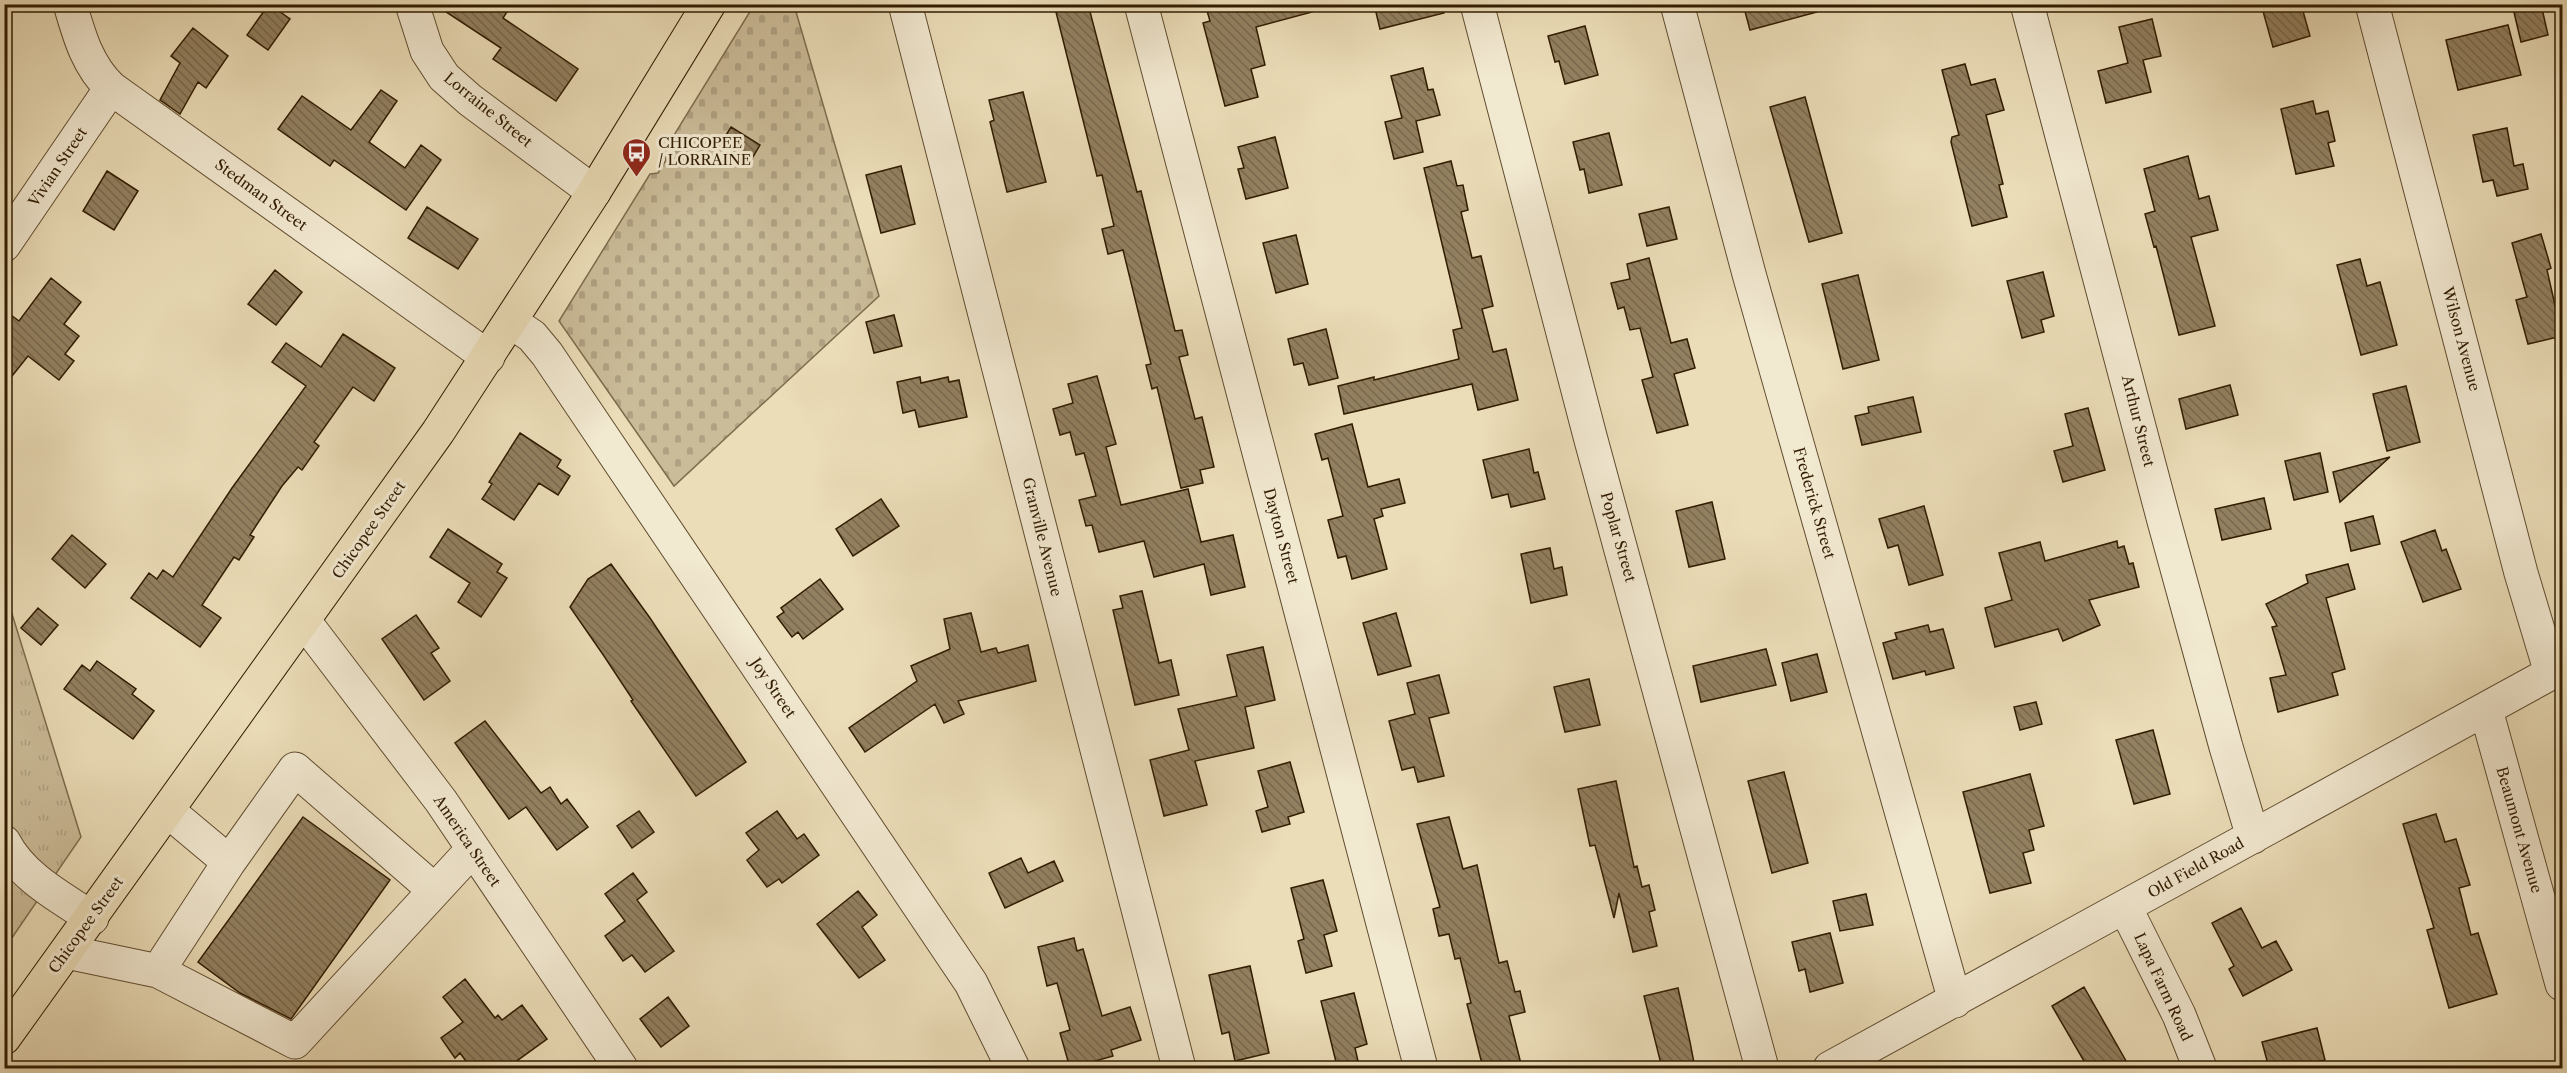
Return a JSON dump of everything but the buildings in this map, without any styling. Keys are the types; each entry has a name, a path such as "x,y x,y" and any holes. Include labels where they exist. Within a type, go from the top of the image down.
{"main road":[{"name":"Chicopee Street","path":"4,1038 304,621 512,322 709,4"}],"street":[{"name":"Stedman Street","path":"70,4 92,66 99,77 111,88 488,357"},
{"name":"Lorraine Street","path":"412,4 427,51 444,77 470,100 594,192"},
{"name":"Granville Avenue","path":"905,4 1179,1068"},
{"name":"Dayton Street","path":"1141,4 1421,1068"},
{"name":"Poplar Street","path":"1477,4 1591,440 1762,1068"},
{"name":"Frederick Street","path":"1677,4 1749,274 1955,1001"},
{"name":"Arthur Street","path":"2027,4 2167,533 2253,837"},
{"name":"Wilson Avenue","path":"2372,4 2521,573 2557,670"},
{"name":"Vivian Street","path":"4,245 111,88"},
{"name":"Joy Street","path":"512,322 532,336 547,354 852,805 971,983 1013,1068"},
{"name":"America Street","path":"304,621 441,801 621,1068"},
{"name":"Old Field Road","path":"1830,1068 2557,670"},
{"name":"Beaumont Avenue","path":"2486,710 2562,984"},
{"path":"158,970 229,862 295,769 434,890"},
{"path":"168,811 229,862"},
{"path":"4,842 13,857 25,870 92,918"},
{"path":"67,952 158,970 295,1042 472,849"},
{"name":"Lapa Farm Road","path":"2125,907 2179,1015 2200,1068"}],"green space":[{"path":"754,5 794,5 879,296 674,486 559,321 650,174 658,173 666,160 663,153"},
{"path":"4,588 81,837 5,948 4,948"}],"place":[{"name":"CHICOPEE / LORRAINE","path":"637,178"}]}
